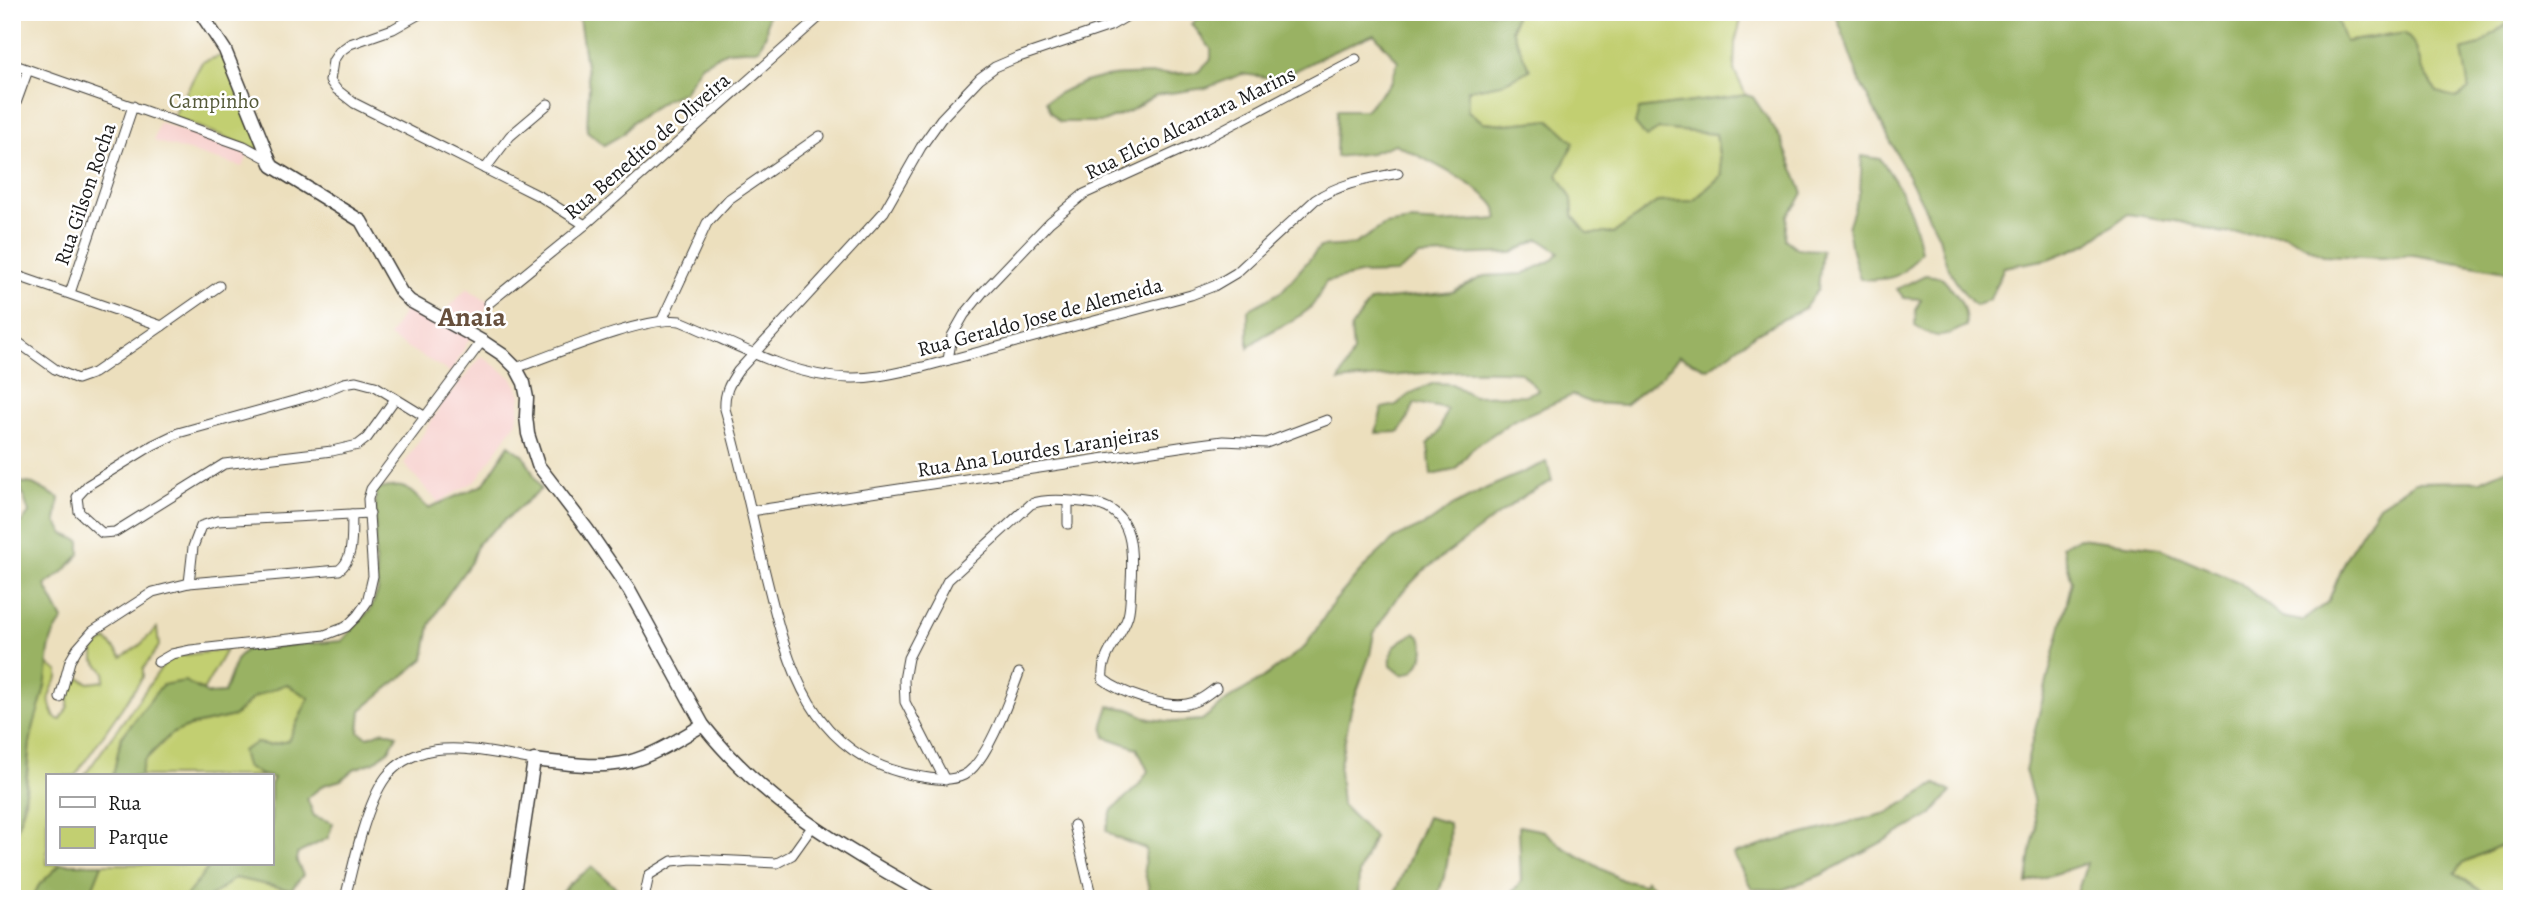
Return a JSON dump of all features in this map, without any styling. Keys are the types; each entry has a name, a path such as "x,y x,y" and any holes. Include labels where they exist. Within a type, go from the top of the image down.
{"street":[{"path":"200,12 225,50 251,110 266,154 279,171 361,221 401,292 410,301 482,341 516,368 524,383 528,434 538,465 629,590 703,725 731,760 758,786 812,827 850,852 934,899"},
{"path":"424,12 401,25 350,44 339,52 333,61 330,81 336,89 354,103 562,208 585,225"},
{"name":"Rua Benedito de Oliveira","path":"489,303 585,225 825,12"},
{"path":"1018,673 983,754 974,768 963,776 945,780 914,776 855,752 839,739 810,706 800,689 782,639 724,397 732,379 884,212 941,118 979,78 1016,58 1110,26 1134,12"},
{"name":"Rua Elcio Alcantara Marins","path":"948,360 952,336 977,299 1050,222 1084,194 1205,139 1356,59"},
{"path":"12,64 266,154"},
{"path":"12,114 28,70"},
{"path":"485,169 510,136 548,104"},
{"name":"Rua Gilson Rocha","path":"70,293 132,106"},
{"path":"516,368 663,320 707,223 717,210 820,136"},
{"name":"Rua Geraldo Jose de Alemeida","path":"663,320 680,321 756,354 810,372 849,378 881,376 1191,295 1214,286 1236,273 1315,200 1329,191 1342,185 1398,173"},
{"name":"Rua Gilson Rocha","path":"12,274 162,326"},
{"path":"12,338 55,369 77,379 94,373 219,286"},
{"path":"158,662 172,654 235,644 325,635 346,627 367,602 373,576 369,499 375,482 482,341"},
{"path":"395,399 367,439 358,445 332,451 224,464 115,532 102,533 79,512 78,497 88,485 153,445 178,433 356,381 375,386 424,416"},
{"name":"Rua Ana Lourdes Laranjeiras","path":"751,511 1223,441 1266,443 1326,420"},
{"path":"945,780 905,702 905,669 914,643 948,580 1031,504 1042,499 1105,506 1119,514 1125,524 1131,545 1129,613 1119,638 1104,659 1101,669 1103,679 1112,687 1129,694 1177,705 1199,701 1216,688"},
{"path":"1068,502 1068,524"},
{"path":"189,583 192,547 201,526 217,521 370,513"},
{"path":"60,698 70,661 77,649 93,631 153,592 189,583 339,570 347,564 349,557 352,514"},
{"path":"345,899 362,831 386,777 401,762 441,748 470,749 534,760 599,765 625,762 648,755 703,725"},
{"path":"513,899 534,760"},
{"path":"1074,825 1091,899"},
{"path":"644,899 649,875 672,861 692,859 777,863 792,855 812,827"}],"shaded area":[{"path":"159,122 248,155 243,167 154,141"},
{"path":"467,288 489,303 451,373 389,337 410,301 439,318"},
{"path":"482,356 513,379 521,395 517,421 476,481 438,502 404,464 442,404"}],"green space":[{"path":"578,12 768,12 766,34 759,49 727,51 701,65 684,92 665,100 632,122 623,134 604,145 587,131 589,86"},
{"path":"1204,12 1516,12 1511,29 1530,70 1501,84 1468,90 1468,111 1483,122 1506,124 1550,120 1574,142 1558,175 1572,199 1573,216 1587,233 1614,233 1657,202 1693,201 1722,175 1716,134 1659,129 1646,137 1635,124 1639,109 1746,95 1753,97 1781,139 1803,193 1787,215 1785,239 1798,249 1822,250 1818,289 1805,308 1757,333 1708,369 1679,356 1664,374 1625,405 1591,403 1573,395 1514,420 1473,448 1455,470 1431,475 1428,444 1439,432 1447,409 1415,403 1400,432 1376,433 1382,408 1396,405 1411,393 1434,383 1452,384 1473,396 1525,395 1538,390 1520,372 1407,374 1339,381 1353,352 1351,328 1370,301 1453,292 1484,276 1523,274 1553,260 1559,252 1539,239 1512,253 1420,256 1396,273 1359,274 1326,282 1313,305 1304,313 1248,348 1248,310 1282,291 1320,247 1353,245 1385,225 1411,221 1441,223 1498,219 1496,208 1479,191 1395,144 1371,153 1336,157 1337,110 1365,110 1391,83 1398,61 1374,34 1279,79 1242,74 1206,88 1156,95 1130,111 1103,122 1060,122 1050,112 1046,101 1066,89 1103,77 1198,72 1211,59 1211,49 1192,24"},
{"path":"1516,12 1743,12 1735,43 1734,70 1746,95 1640,109 1659,129 1716,134 1722,175 1693,201 1657,202 1614,233 1587,233 1573,216 1572,199 1558,175 1550,120 1506,124 1483,122 1468,111 1468,90 1501,84"},
{"path":"1835,12 2334,12 2345,42 2405,33 2415,45 2422,68 2437,92 2456,98 2469,90 2462,50 2479,45 2512,19 2512,272 2413,255 2382,258 2323,255 2283,234 2223,233 2181,222 2128,214 2087,244 2049,259 2004,267 1990,299 1975,306 1947,266 1939,236 1860,82"},
{"path":"2334,12 2512,12 2512,19 2479,45 2469,90 2456,98 2437,92 2422,68 2415,45 2390,34 2345,42"},
{"name":"Campinho","path":"226,54 266,153 173,117 202,62"},
{"path":"1862,156 1880,159 1895,181 1911,214 1921,251 1908,267 1889,278 1860,279 1852,251 1848,227 1860,191"},
{"path":"1925,275 1941,277 1956,294 1962,304 1966,326 1935,336 1915,326 1916,310 1921,299 1904,298 1897,289"},
{"path":"509,445 524,456 541,489 478,543 471,562 430,625 424,659 361,710 359,732 368,737 384,731 397,735 389,750 374,762 354,769 341,780 324,785 307,798 314,816 333,823 328,838 297,854 297,862 303,875 291,890 235,878 207,899 184,899 209,866 273,866 273,774 259,774 246,766 242,751 256,743 269,745 288,741 309,698 286,684 254,697 234,716 190,726 171,734 144,761 141,774 113,774 121,738 162,685 185,681 208,694 224,693 236,660 246,649 342,641 370,610 378,591 375,558 376,490 394,486 405,488 428,508 483,485"},
{"path":"1547,462 1552,481 1525,495 1422,572 1395,600 1374,633 1370,655 1352,705 1339,769 1342,805 1374,837 1359,873 1358,899 1151,898 1144,869 1146,849 1115,837 1106,830 1112,810 1138,786 1148,771 1137,748 1105,737 1103,724 1109,706 1129,709 1150,719 1175,722 1202,720 1305,647 1333,603 1366,565 1395,538 1430,522 1454,505 1487,488"},
{"path":"2512,467 2512,840 2464,862 2455,873 2493,899 2075,899 2087,863 2027,883 2036,829 2033,799 2025,770 2072,581 2062,546 2079,538 2160,548 2239,582 2282,617 2302,621 2328,602 2348,554 2379,505 2415,482 2480,481"},
{"path":"19,482 33,484 59,498 56,522 64,534 80,541 80,554 63,572 45,585 63,620 50,644 45,686 30,743 23,806 12,843 12,522 22,522 29,513"},
{"path":"157,628 159,646 143,669 143,677 76,774 46,774 46,866 59,866 39,885 32,899 12,899 12,843 25,805 30,743 45,686 47,664 58,671 58,678 50,693 50,702 55,718 61,720 68,706 69,682 77,677 89,683 104,681 105,672 94,660 94,647 107,640 122,657 140,645"},
{"path":"1414,633 1422,640 1424,651 1417,667 1402,675 1391,666 1393,649"},
{"path":"226,650 203,691 198,687 121,738 113,774 85,774 169,657"},
{"path":"286,684 309,698 288,741 269,745 256,743 261,774 141,774 144,761 171,734 190,726 234,716 254,697"},
{"path":"1936,784 1951,792 1930,816 1821,875 1782,890 1752,889 1733,854 1887,813"},
{"path":"1427,817 1449,823 1447,862 1436,899 1392,899"},
{"path":"1519,826 1544,831 1564,848 1622,880 1644,885 1646,880 1665,899 1506,899 1521,882"},
{"path":"2512,840 2512,899 2493,899 2455,873 2464,862"},
{"path":"59,866 101,866 88,899 32,899 39,885"},
{"path":"101,866 209,866 184,899 88,899"},
{"path":"592,867 629,899 557,899 569,884"},
{"path":"235,878 291,890 288,899 207,899"}],"district":[{"name":"Anaia","path":"472,317"}]}
